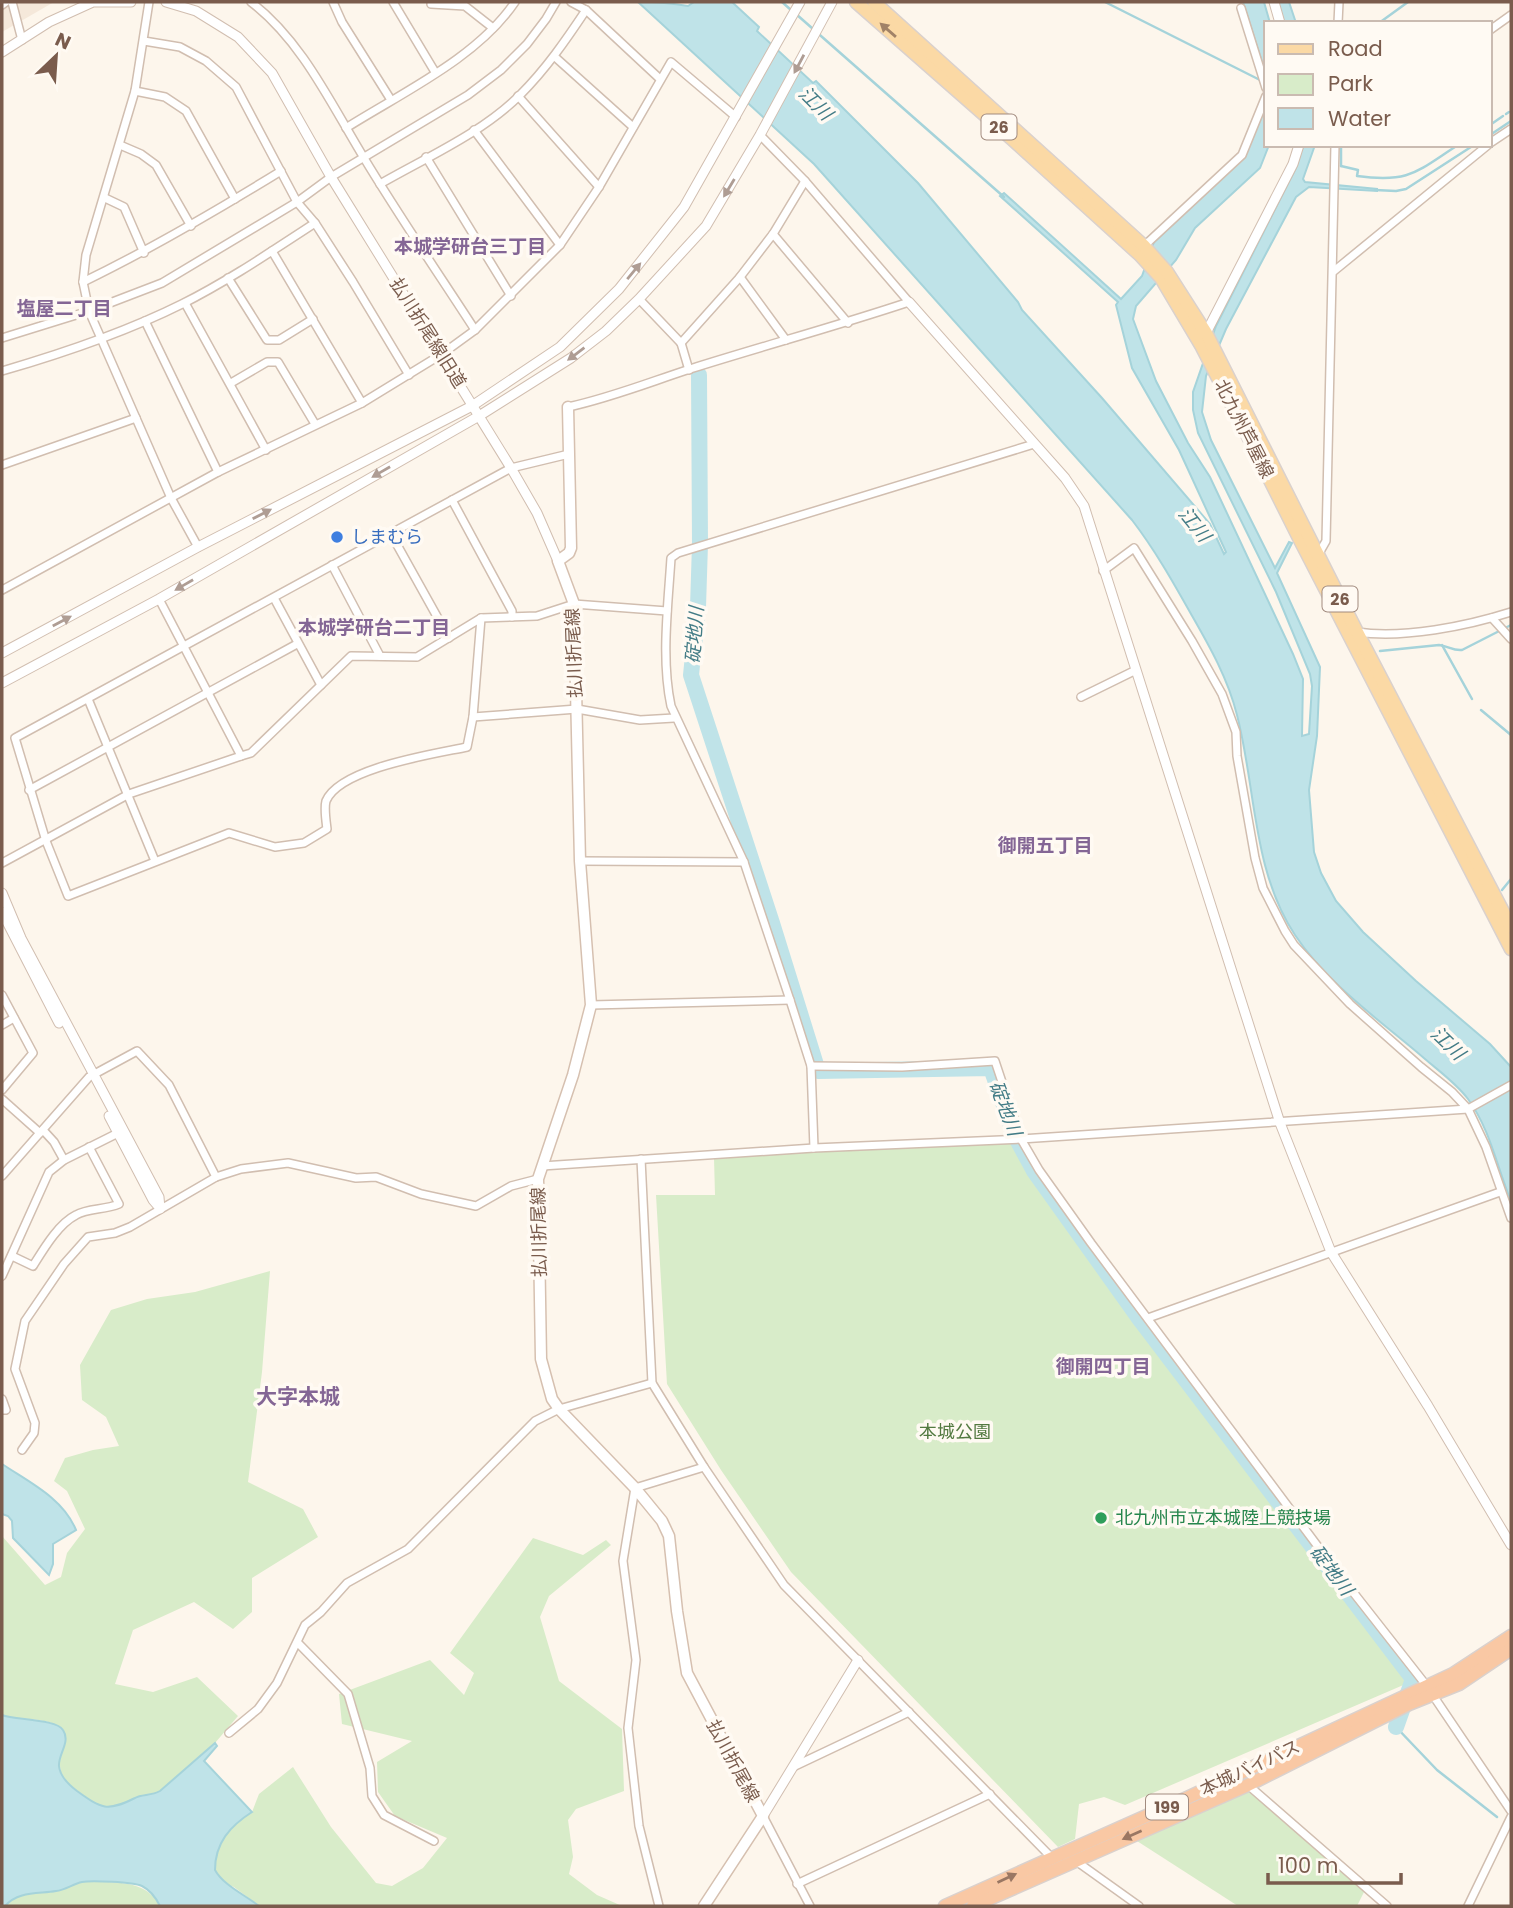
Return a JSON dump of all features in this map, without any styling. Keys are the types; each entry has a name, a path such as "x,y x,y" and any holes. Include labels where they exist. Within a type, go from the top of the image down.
{"highway":[{"name":"本城バイパス","path":"973,1906 1248,1785 1391,1708 1409,1704 1511,1636"},
{"name":"本城バイパス","path":"944,1906 1429,1690 1459,1684 1511,1649"}],"main road":[{"name":"北九州芦屋線","path":"856,2 1142,250"},
{"name":"北九州芦屋線","path":"874,2 1142,250 1164,275 1206,333 1314,557 1511,949"},
{"name":"北九州芦屋線","path":"1164,275 1314,557 1357,632 1511,927"},
{"path":"558,561 569,553 571,548 568,407"},
{"name":"払川折尾線","path":"558,561 574,604 580,861 591,1005 573,1074 538,1179 541,1359 552,1399 559,1409 635,1488 662,1521 669,1536 679,1633 687,1673 763,1816 704,1906"}],"street":[{"path":"12,2 22,40"},
{"path":"2,52 48,22 93,2 131,2"},
{"path":"149,2 135,90 121,145 86,255 83,282 89,311 101,340 171,498 198,547"},
{"name":"払川折尾線旧道","path":"166,2 197,11 238,37 271,73 331,177 511,468 537,513 558,561"},
{"path":"251,2 263,5 299,51 380,184 475,330"},
{"path":"333,2 342,22 391,100"},
{"path":"393,2 435,72"},
{"path":"346,128 467,52 493,28 515,2"},
{"path":"2,338 89,311 162,283 297,202 331,177 468,95 501,70 527,44 556,2"},
{"path":"571,2 586,10 660,79"},
{"path":"2,653 198,547 472,406 560,348 619,289 684,207 800,2"},
{"path":"1274,2 1279,21"},
{"path":"1338,21 1339,2"},
{"path":"2,683 159,599 479,416 571,358 606,331 706,226 762,132 832,3"},
{"path":"431,4 465,6 493,28"},
{"path":"1241,8 1264,82"},
{"path":"380,184 474,130 518,96 555,57 586,10"},
{"path":"1492,29 1511,15"},
{"path":"144,41 180,47 206,61 236,87 297,202 315,223 409,375"},
{"path":"555,57 633,127"},
{"path":"2,590 218,472 362,403 442,354 475,330 560,245 599,187 671,62 736,117"},
{"path":"135,90 165,97 186,111 235,199"},
{"path":"518,96 599,187"},
{"path":"1142,250 1242,155 1264,101"},
{"path":"1492,142 1511,129"},
{"path":"474,130 560,245"},
{"path":"762,132 1065,478 1084,506 1280,1123 1331,1252 1511,1545"},
{"path":"121,145 141,154 156,165 191,226"},
{"path":"1202,347 1206,333 1287,177 1298,147"},
{"path":"1314,557 1326,541 1335,147"},
{"path":"1334,271 1485,147"},
{"path":"426,157 511,296"},
{"path":"83,282 144,253 281,171"},
{"path":"681,343 740,277 773,234 805,181"},
{"path":"104,198 124,208 144,253"},
{"path":"2,371 101,340 185,303 315,223"},
{"path":"773,234 848,323"},
{"path":"272,250 362,403"},
{"path":"740,277 786,341"},
{"path":"228,278 267,340 279,340 313,319"},
{"path":"639,299 681,343 689,370"},
{"path":"568,407 600,400 909,302"},
{"path":"185,303 266,450"},
{"path":"145,321 218,472"},
{"path":"231,383 267,362 278,362 315,425"},
{"path":"2,465 136,418"},
{"path":"814,1148 811,1066 790,1000 744,862 674,718 667,689 667,611 671,558 678,553 1034,444"},
{"path":"481,618 473,717 467,747 393,762 339,785 326,802 327,829 304,843 275,847 229,833 68,896 46,841 15,738 511,468 569,454"},
{"path":"452,500 512,611 512,617"},
{"path":"391,534 449,638"},
{"path":"1103,571 1134,548 1222,694 1236,732 1237,757 1255,858 1263,888 1285,932 1350,1004 1452,1091 1468,1109 1486,1147 1511,1218"},
{"path":"332,565 380,656"},
{"path":"274,598 321,685"},
{"path":"159,599 241,756"},
{"path":"2,863 128,794 251,752 351,656 417,657 481,618 537,616 574,604 667,611"},
{"path":"1357,632 1405,635 1511,612"},
{"path":"1492,618 1511,639"},
{"path":"29,790 297,644"},
{"path":"1081,697 1136,670"},
{"path":"88,699 155,861"},
{"path":"473,717 577,709 640,720 674,718"},
{"path":"580,861 744,862"},
{"path":"2,893 21,938 118,1133 160,1209"},
{"path":"2,912 159,1197 160,1209"},
{"path":"2,995 33,1053 2,1090"},
{"path":"591,1005 790,1000"},
{"path":"2,1025 14,1018"},
{"path":"2,1176 91,1076 137,1051 169,1085 216,1177"},
{"path":"811,1066 902,1068 995,1061 1021,1139 1046,1180 1331,1564 1429,1690 1511,1811"},
{"path":"542,1166 814,1148 1021,1139 1468,1109 1511,1085"},
{"path":"2,1099 54,1142 64,1160"},
{"path":"2,1276 49,1172 64,1160 118,1133"},
{"path":"12,1256 33,1266 50,1240 76,1215 119,1204 89,1147"},
{"path":"641,1159 652,1383 784,1585 1051,1857"},
{"path":"22,1450 34,1433 35,1423 15,1369 25,1321 64,1264 88,1237 115,1233 130,1227 216,1177 241,1169 288,1163 356,1178 376,1177 421,1194 476,1206 512,1186 538,1179"},
{"path":"1147,1318 1500,1192"},
{"path":"229,1733 258,1709 277,1683 305,1625 348,1583 408,1549 535,1421 559,1409 652,1383"},
{"path":"2,1399 6,1410 2,1410"},
{"path":"659,1906 639,1826 628,1728 636,1660 623,1560 635,1488 704,1466"},
{"path":"298,1643 348,1694 370,1768 372,1796 384,1815 434,1841"},
{"path":"810,1906 763,1816 858,1660"},
{"path":"794,1766 909,1712"},
{"path":"1248,1785 1387,1906"},
{"path":"797,1884 990,1794"},
{"path":"1468,1906 1511,1817"},
{"path":"1075,1860 1139,1906"}],"shaded area":[{"path":"2,2 54,2 2,32"}],"green space":[{"name":"本城公園","path":"1015,1141 1023,1159 1141,1324 1409,1677 1408,1683 1125,1805 1104,1797 1079,1804 1075,1839 1058,1847 791,1572 721,1470 667,1384 656,1195 715,1195 714,1158"},
{"path":"270,1271 262,1372 248,1482 303,1509 318,1537 252,1578 252,1612 233,1629 194,1602 133,1630 115,1684 153,1692 197,1677 238,1716 215,1743 160,1791 150,1796 136,1797 119,1806 103,1808 68,1784 61,1774 59,1758 63,1750 64,1730 51,1723 2,1715 2,1536 45,1585 61,1577 67,1553 85,1529 67,1491 54,1481 65,1458 119,1446 106,1417 82,1400 80,1365 111,1310 147,1299 195,1292"},
{"path":"533,1538 583,1555 606,1540 611,1545 549,1596 540,1617 559,1681 622,1729 624,1791 576,1809 568,1820 573,1857 569,1874 597,1895 622,1906 259,1906 234,1887 224,1883 215,1870 221,1841 236,1821 252,1812 259,1794 293,1767 331,1827 376,1883 392,1886 423,1868 447,1838 395,1816 378,1792 377,1762 412,1741 342,1724 339,1694 430,1660 464,1695 474,1673 450,1653"},
{"path":"1252,1790 1368,1884 1357,1906 1238,1906 1137,1841"},
{"path":"99,1881 134,1885 148,1892 160,1906 5,1906 22,1895"}],"water":[{"name":"江川","path":"638,2 688,6 694,2 732,2 759,27 757,31 813,83 816,81 918,183 1022,310 1210,524 1224,554 1226,552 1179,450 1132,368 1116,305 1118,302 1000,196 1004,193 1121,299 1142,276 1154,242 1244,157 1264,109 1264,147 1268,147 1260,168 1195,228 1176,260 1136,306 1133,319 1156,381 1188,443 1210,477 1293,654 1303,679 1302,736 1309,734 1312,686 1310,674 1276,592 1198,433 1193,410 1193,392 1216,326 1296,168 1302,147 1314,147 1303,179 1305,182 1377,189 1309,187 1296,197 1226,329 1206,376 1202,412 1211,440 1275,568 1289,542 1292,543 1277,573 1320,667 1317,736 1309,790 1314,852 1321,873 1336,901 1363,932 1490,1044 1511,1067 1511,1201 1488,1135 1468,1099 1448,1078 1356,1002 1323,970 1295,935 1281,910 1263,856 1243,743 1229,689 1198,626 1140,531 814,164"},
{"path":"1243,2 1264,2 1269,21 1264,21 1264,69"},
{"path":"1278,2 1289,2 1295,21 1283,21"},
{"path":"2,1464 54,1500 76,1530 53,1544 53,1564 49,1575 13,1538 12,1521 2,1514"},
{"path":"2,1715 59,1726 66,1739 59,1762 63,1777 86,1797 99,1805 111,1807 160,1791 215,1743 217,1746 204,1761 252,1812 225,1836 218,1852 215,1870 229,1885 259,1906 160,1906 142,1886 94,1881 59,1890 22,1895 2,1906"}],"waterway":[{"path":"782,2 791,10"},
{"path":"1105,2 1260,80"},
{"path":"1382,21 1408,2"},
{"path":"796,14 1004,197"},
{"path":"1492,124 1503,116"},
{"path":"1492,134 1511,121"},
{"path":"1341,147 1341,166"},
{"path":"1341,166 1358,170 1357,176 1389,178 1422,169 1455,147"},
{"path":"1375,190 1406,189 1471,147"},
{"name":"碇地川","path":"699,375 700,544 698,607 691,675 818,1071 991,1068 1014,1134 1034,1171 1141,1321 1413,1679 1396,1727"},
{"path":"1380,651 1439,645 1462,650 1511,625"},
{"path":"1442,645 1472,699"},
{"path":"1481,710 1511,735"},
{"path":"1502,890 1511,879"},
{"name":"碇地川","path":"1396,1727 1437,1770 1497,1817"}],"place":[{"name":"しまむら","path":"337,537"},
{"name":"北九州市立本城陸上競技場","path":"1101,1518"}],"district":[{"name":"本城学研台三丁目","path":"470,246"},
{"name":"塩屋二丁目","path":"64,308"},
{"name":"本城学研台二丁目","path":"374,627"},
{"name":"御開五丁目","path":"1045,845"},
{"name":"御開四丁目","path":"1103,1366"},
{"name":"大字本城","path":"298,1397"}]}
